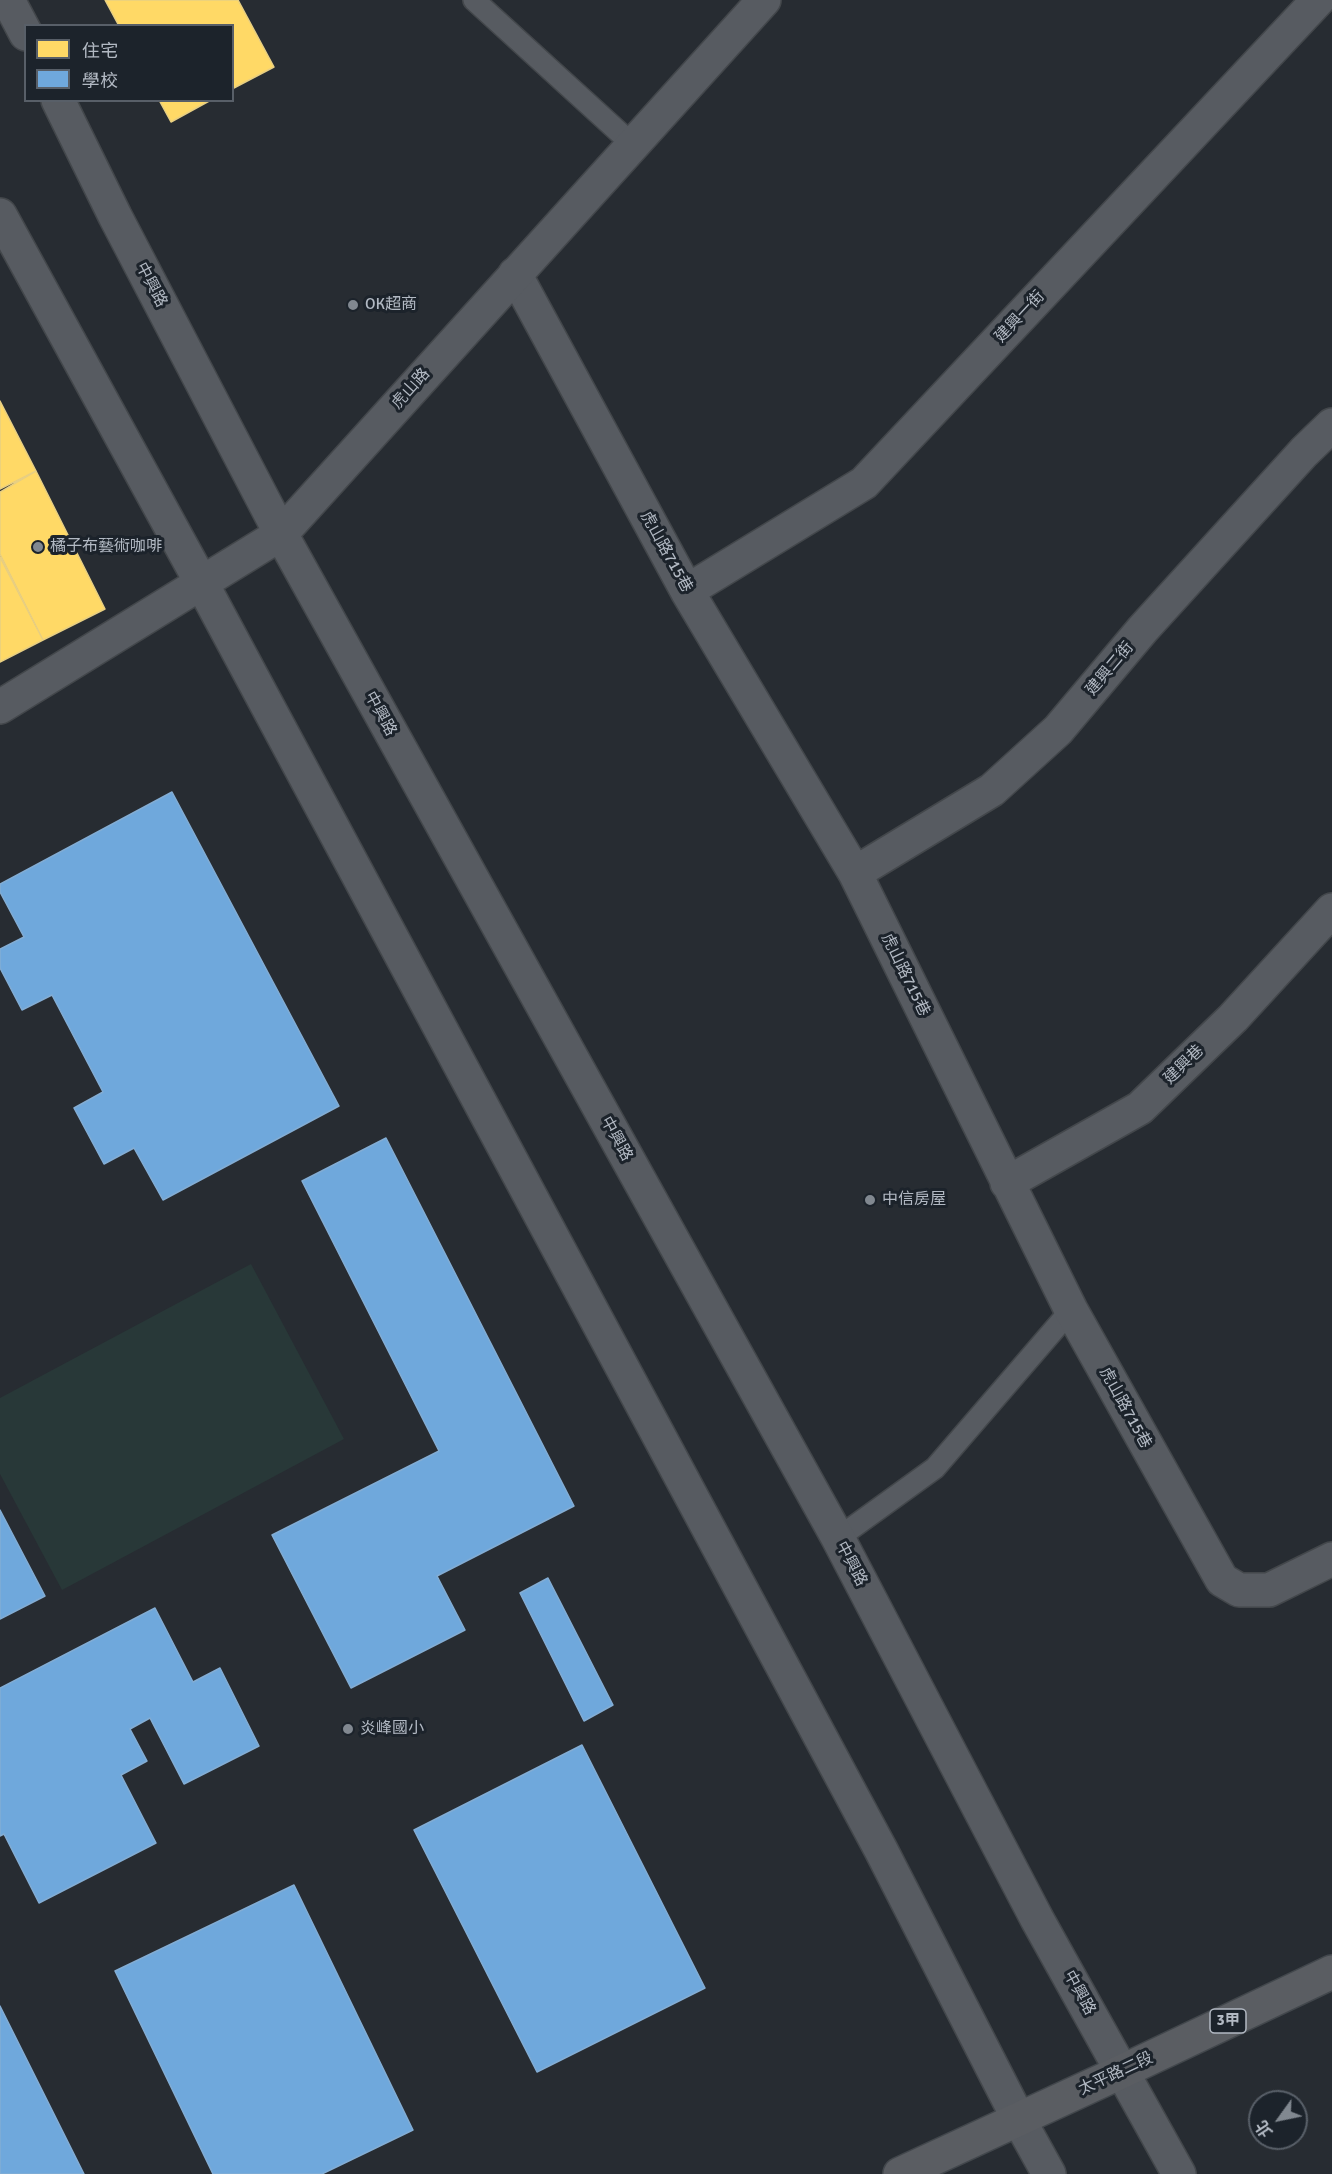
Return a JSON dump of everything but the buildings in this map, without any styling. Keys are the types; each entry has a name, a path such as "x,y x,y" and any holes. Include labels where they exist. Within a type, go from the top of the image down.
{"main road":[{"name":"太平路二段","path":"900,2174 1332,1972"}],"street":[{"path":"8,0 24,30"},
{"name":"虎山路","path":"0,708 280,534 764,0"},
{"name":"建興一街","path":"687,591 864,483 1318,0"},
{"name":"中興路","path":"59,102 115,216 280,534 838,1538 1037,1919 1179,2174"},
{"path":"0,215 201,582 881,1850 1049,2174"},
{"name":"虎山路715巷","path":"515,274 687,591 855,873 1071,1310 1221,1580 1239,1590 1269,1590 1332,1559"},
{"name":"建興二街","path":"855,873 992,790 1058,730 1143,629 1304,452 1332,425"},
{"name":"建興巷","path":"1007,1184 1140,1108 1233,1017 1332,910"}],"lane":[{"path":"474,0 632,144"},
{"path":"838,1538 935,1468 1071,1310"}],"shaded area":[{"path":"251,1264 344,1439 62,1590 0,1474 0,1398"}],"place":[{"name":"OK超商","path":"353,305"},
{"name":"橘子布藝術咖啡","path":"38,547"},
{"name":"中信房屋","path":"870,1200"},
{"name":"炎峰國小","path":"348,1729"}]}
